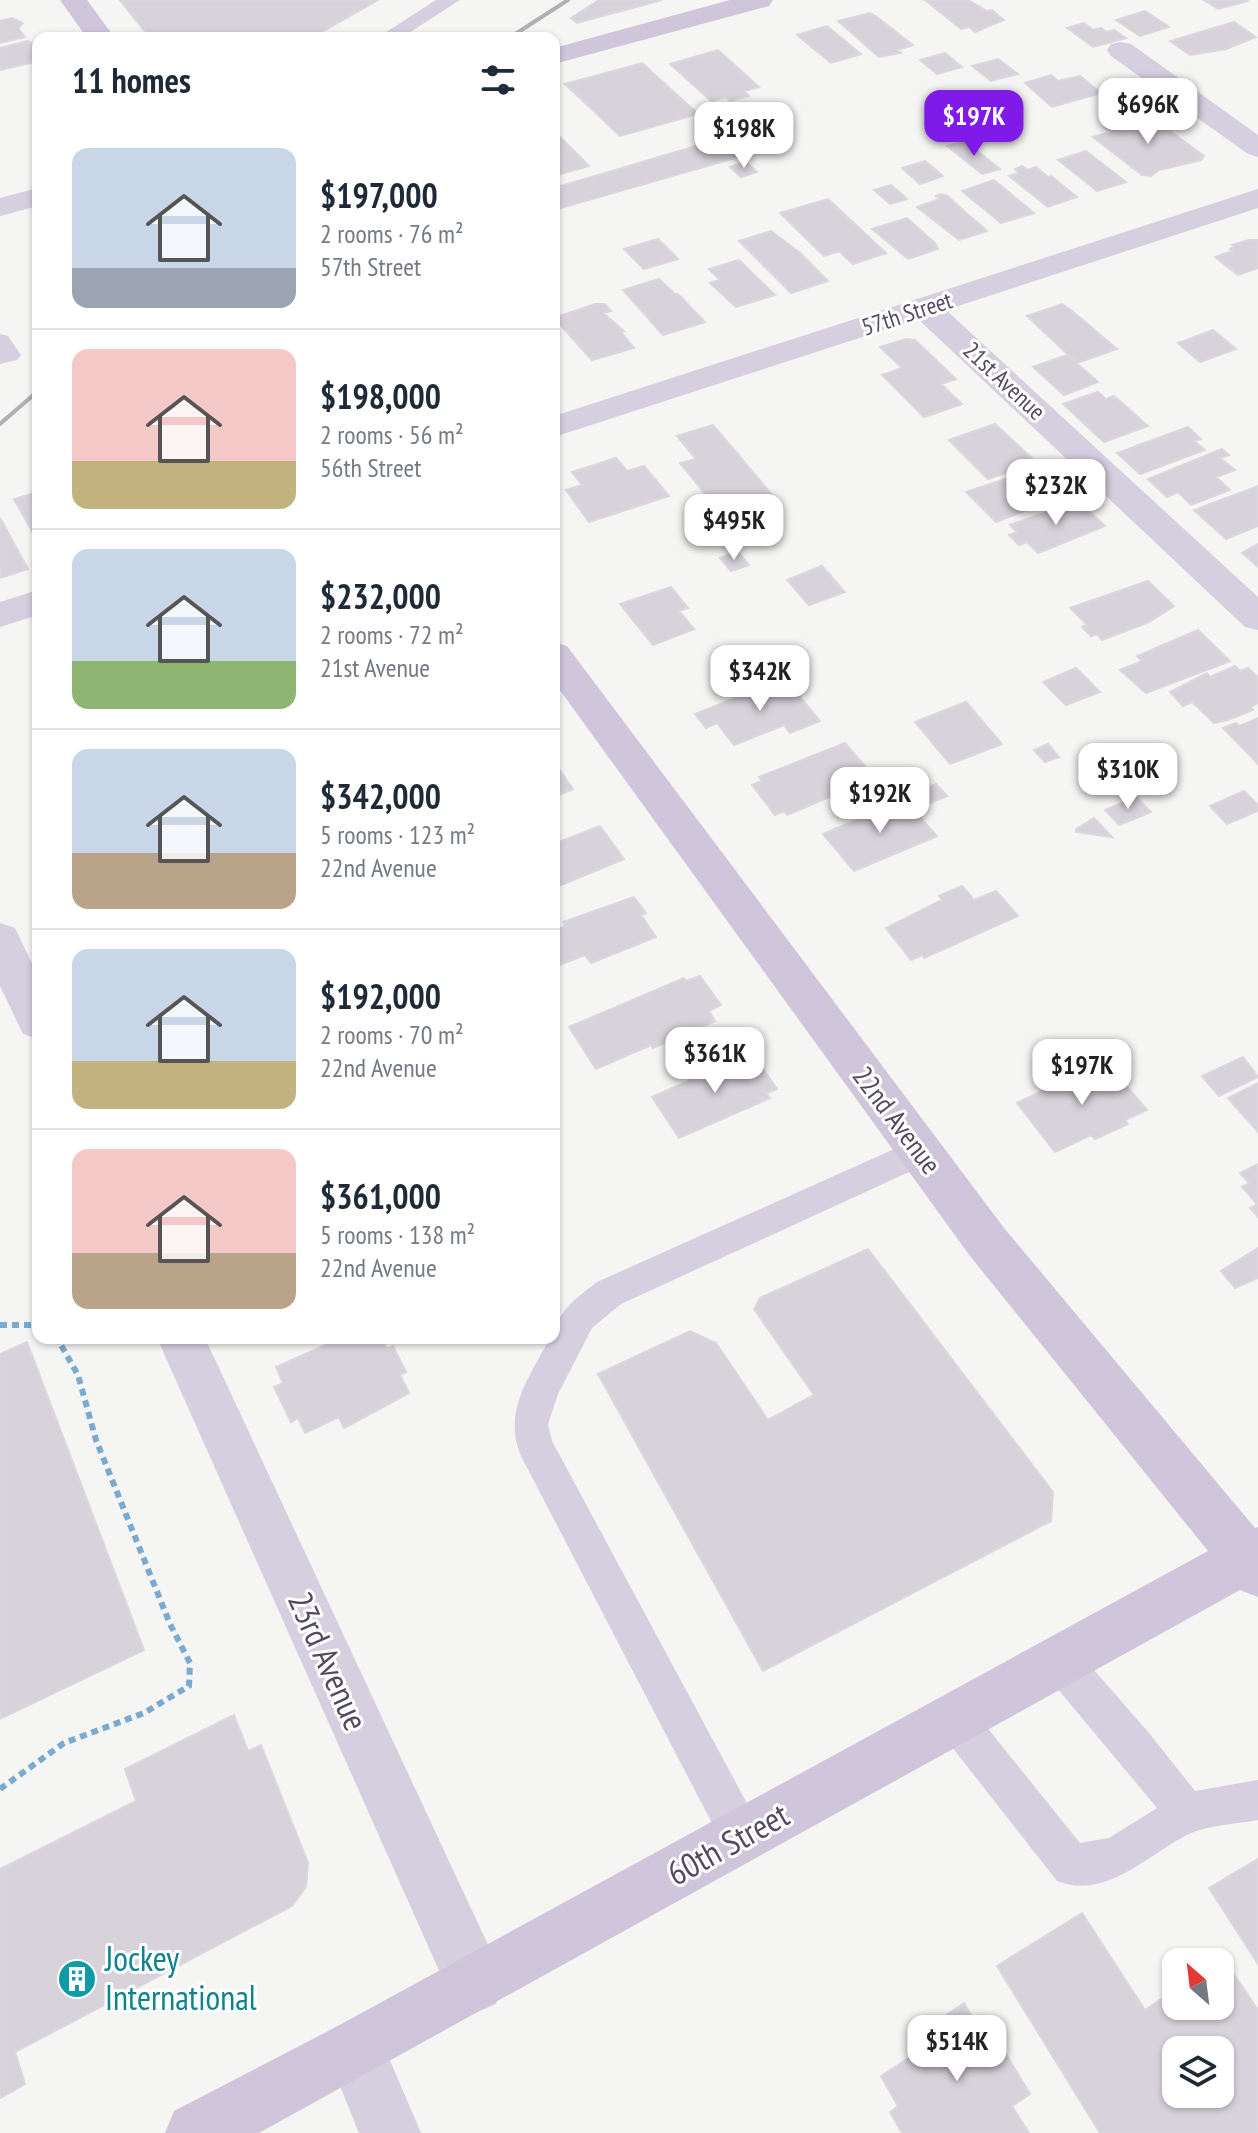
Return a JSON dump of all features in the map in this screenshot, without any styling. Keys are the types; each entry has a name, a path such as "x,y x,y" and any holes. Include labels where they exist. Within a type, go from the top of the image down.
{"street":[{"path":"73,0 97,32"},
{"path":"560,54 760,0"},
{"path":"1121,50 1258,148"},
{"name":"57th Street","path":"560,425 1258,198"},
{"path":"0,207 32,199"},
{"name":"21st Avenue","path":"925,308 1258,618"},
{"path":"0,615 32,604"},
{"name":"22nd Avenue","path":"560,663 987,1242 1254,1561"},
{"path":"0,939 32,1009"},
{"name":"23rd Avenue","path":"184,1344 475,1983"},
{"name":"60th Street","path":"196,2133 355,2049 1060,1661 1254,1561"},
{"path":"355,2049 390,2133"}],"lane":[{"path":"397,32 450,0"},
{"path":"0,341 9,355 0,357"},
{"path":"742,1837 534,1444 530,1424 541,1390 580,1317 609,1293 921,1151"},
{"path":"1060,1661 1135,1747 1186,1813"},
{"path":"955,1719 1072,1866 1116,1857 1186,1813 1258,1800"}],"path":[{"path":"0,1325 32,1325"},
{"path":"0,1789 64,1743 144,1713 189,1686 190,1663 170,1624 96,1440 78,1375 60,1344"}],"building":[{"path":"120,0 378,0 322,32 145,32"},
{"path":"599,0 662,0 577,23 571,18"},
{"path":"925,0 968,0 987,11 992,10 1004,20 975,32 969,27 961,29"},
{"path":"1204,0 1247,0 1248,1 1218,9"},
{"path":"1145,11 1169,27 1140,36 1116,20"},
{"path":"870,13 913,45 897,50 901,53 879,57 838,21"},
{"path":"12,18 23,23 18,28 25,37 0,43 0,21"},
{"path":"1234,22 1256,37 1226,49 1190,55 1170,41"},
{"path":"1084,23 1093,30 1114,30 1126,38 1093,47 1067,28"},
{"path":"827,26 861,54 831,63 797,35"},
{"path":"27,41 32,43 32,62 0,70 0,48"},
{"path":"718,50 759,87 744,91 749,96 730,101 726,97 711,101 670,64"},
{"path":"945,53 962,67 937,74 920,60"},
{"path":"998,59 1018,74 991,81 972,66"},
{"path":"642,63 698,114 620,136 565,84"},
{"path":"1051,75 1058,81 1080,76 1101,93 1052,107 1025,83"},
{"path":"1133,119 1139,124 1154,119 1204,156 1201,160 1159,170 1151,176 1142,175 1093,137 1111,132 1105,128"},
{"path":"731,129 756,152 560,208 561,186 703,144"},
{"path":"769,134 779,143 762,149 752,139"},
{"path":"560,137 589,166 560,174"},
{"path":"965,141 1000,169 982,174 947,146"},
{"path":"1086,151 1126,182 1097,191 1058,160"},
{"path":"925,161 943,176 920,184 902,168"},
{"path":"746,162 757,172 741,177 730,167"},
{"path":"1022,166 1028,170 1036,167 1077,197 1048,207 1009,176 1019,173 1015,169"},
{"path":"994,180 1034,213 1001,223 962,191"},
{"path":"891,185 907,199 890,204 874,190"},
{"path":"941,194 987,231 959,240 917,207 940,199 936,196"},
{"path":"828,199 886,253 853,264 839,251 824,256 780,213"},
{"path":"907,218 938,249 908,259 872,229"},
{"path":"771,231 799,252 828,281 791,293 739,241"},
{"path":"658,239 678,259 644,269 624,249"},
{"path":"1258,240 1258,268 1238,275 1215,257 1233,251 1230,249 1234,247 1232,245"},
{"path":"739,260 775,295 736,307 710,283 720,280 709,269"},
{"path":"659,279 705,322 663,335 623,290"},
{"path":"595,304 605,304 611,311 603,313 624,331 621,332 634,348 592,360 560,325 560,316"},
{"path":"1062,304 1117,349 1077,363 1027,316"},
{"path":"1213,330 1236,349 1200,362 1178,343"},
{"path":"906,339 915,340 956,379 941,384 962,404 924,417 882,375 902,368 880,347"},
{"path":"1067,355 1098,382 1064,395 1033,367"},
{"path":"1098,392 1106,399 1114,396 1148,426 1104,442 1063,404"},
{"path":"995,424 1036,462 988,479 949,440"},
{"path":"713,425 773,496 721,513 680,463 696,459 677,436"},
{"path":"1188,427 1201,439 1194,441 1205,450 1140,474 1117,453"},
{"path":"1222,449 1229,455 1220,458 1235,470 1216,477 1230,490 1191,505 1178,492 1167,497 1148,479"},
{"path":"616,458 627,471 644,466 669,496 589,522 566,490 582,485 572,472"},
{"path":"1046,466 1073,492 996,522 966,492"},
{"path":"1258,486 1258,526 1226,539 1194,510"},
{"path":"32,494 32,531 14,499"},
{"path":"1078,501 1105,526 1038,553 1027,542 1019,545 1009,535 1017,532 1010,525"},
{"path":"0,518 28,569 0,578"},
{"path":"1258,544 1258,567 1242,553"},
{"path":"738,552 749,565 731,571 720,558"},
{"path":"822,566 845,592 809,605 787,580"},
{"path":"1148,581 1174,606 1149,622 1102,640 1097,634 1091,636 1082,627 1087,625 1070,608"},
{"path":"671,587 688,608 679,611 694,629 653,645 620,604"},
{"path":"1198,630 1230,661 1146,693 1120,670 1142,661 1137,656"},
{"path":"1235,666 1240,671 1248,668 1258,677 1258,703 1250,707 1253,710 1214,723 1192,702 1183,706 1170,692 1207,673 1210,677"},
{"path":"1076,668 1100,692 1066,705 1043,682"},
{"path":"785,679 820,721 790,733 784,725 734,745 717,723 706,728 695,714"},
{"path":"966,702 1002,744 950,764 915,722"},
{"path":"1258,718 1258,764 1223,728 1236,723 1240,726"},
{"path":"845,743 870,772 859,776 865,782 787,815 784,811 775,815 752,785 762,781 759,777"},
{"path":"1048,744 1059,757 1045,762 1034,750"},
{"path":"560,771 573,789 560,794"},
{"path":"936,784 947,796 930,803 920,791"},
{"path":"1244,791 1258,805 1258,811 1227,824 1210,806"},
{"path":"1136,797 1151,812 1119,825 1105,810"},
{"path":"905,800 937,836 854,871 823,834"},
{"path":"1094,818 1112,837 1076,832"},
{"path":"600,826 624,859 560,886 560,842"},
{"path":"962,886 974,900 996,891 1018,916 924,958 922,955 911,960 886,928 942,900 939,896"},
{"path":"634,897 646,913 641,915 656,937 591,963 585,955 560,965 560,928 566,926 563,922"},
{"path":"700,976 721,1005 709,1011 715,1021 653,1048 651,1045 596,1069 569,1027 684,978 686,981"},
{"path":"752,1053 777,1089 766,1093 770,1098 679,1138 652,1097"},
{"path":"1243,1057 1258,1077 1219,1096 1202,1076"},
{"path":"1105,1061 1147,1110 1125,1120 1128,1124 1095,1139 1091,1135 1055,1152 1017,1103"},
{"path":"1258,1083 1258,1132 1228,1098"},
{"path":"1258,1164 1258,1217 1250,1208 1257,1204 1242,1187 1249,1183 1240,1173"},
{"path":"1258,1248 1258,1278 1235,1288 1221,1271"},
{"path":"868,1249 1053,1492 1051,1521 763,1671 598,1374 690,1331 716,1343 768,1420 814,1395 754,1309 760,1298"},
{"path":"27,1342 144,1650 0,1719 0,1354"},
{"path":"328,1344 384,1344 387,1349 393,1346 406,1372 400,1375 409,1393 344,1428 339,1417 305,1433 298,1418 291,1422 274,1387 283,1383 276,1367"},
{"name":"Jockey International","path":"234,1715 248,1751 261,1745 308,1863 306,1887 292,1906 15,2052 25,2084 0,2098 0,1869 136,1801 125,1769"},
{"path":"1258,1859 1258,1964 1209,1888"},
{"path":"1082,1913 1145,2010 1162,1998 1162,2020 1234,2020 1234,1974 1258,2010 1258,2133 1100,2133 997,1966"},
{"path":"964,2003 989,2047 998,2041 1030,2094 1012,2106 1029,2133 902,2133 890,2112 898,2106 881,2076 930,2044 923,2031"}],"railway":[{"path":"518,32 568,0"},
{"path":"0,424 32,396"}],"place":[{"name":"Jockey International","path":"77,1979"}]}
